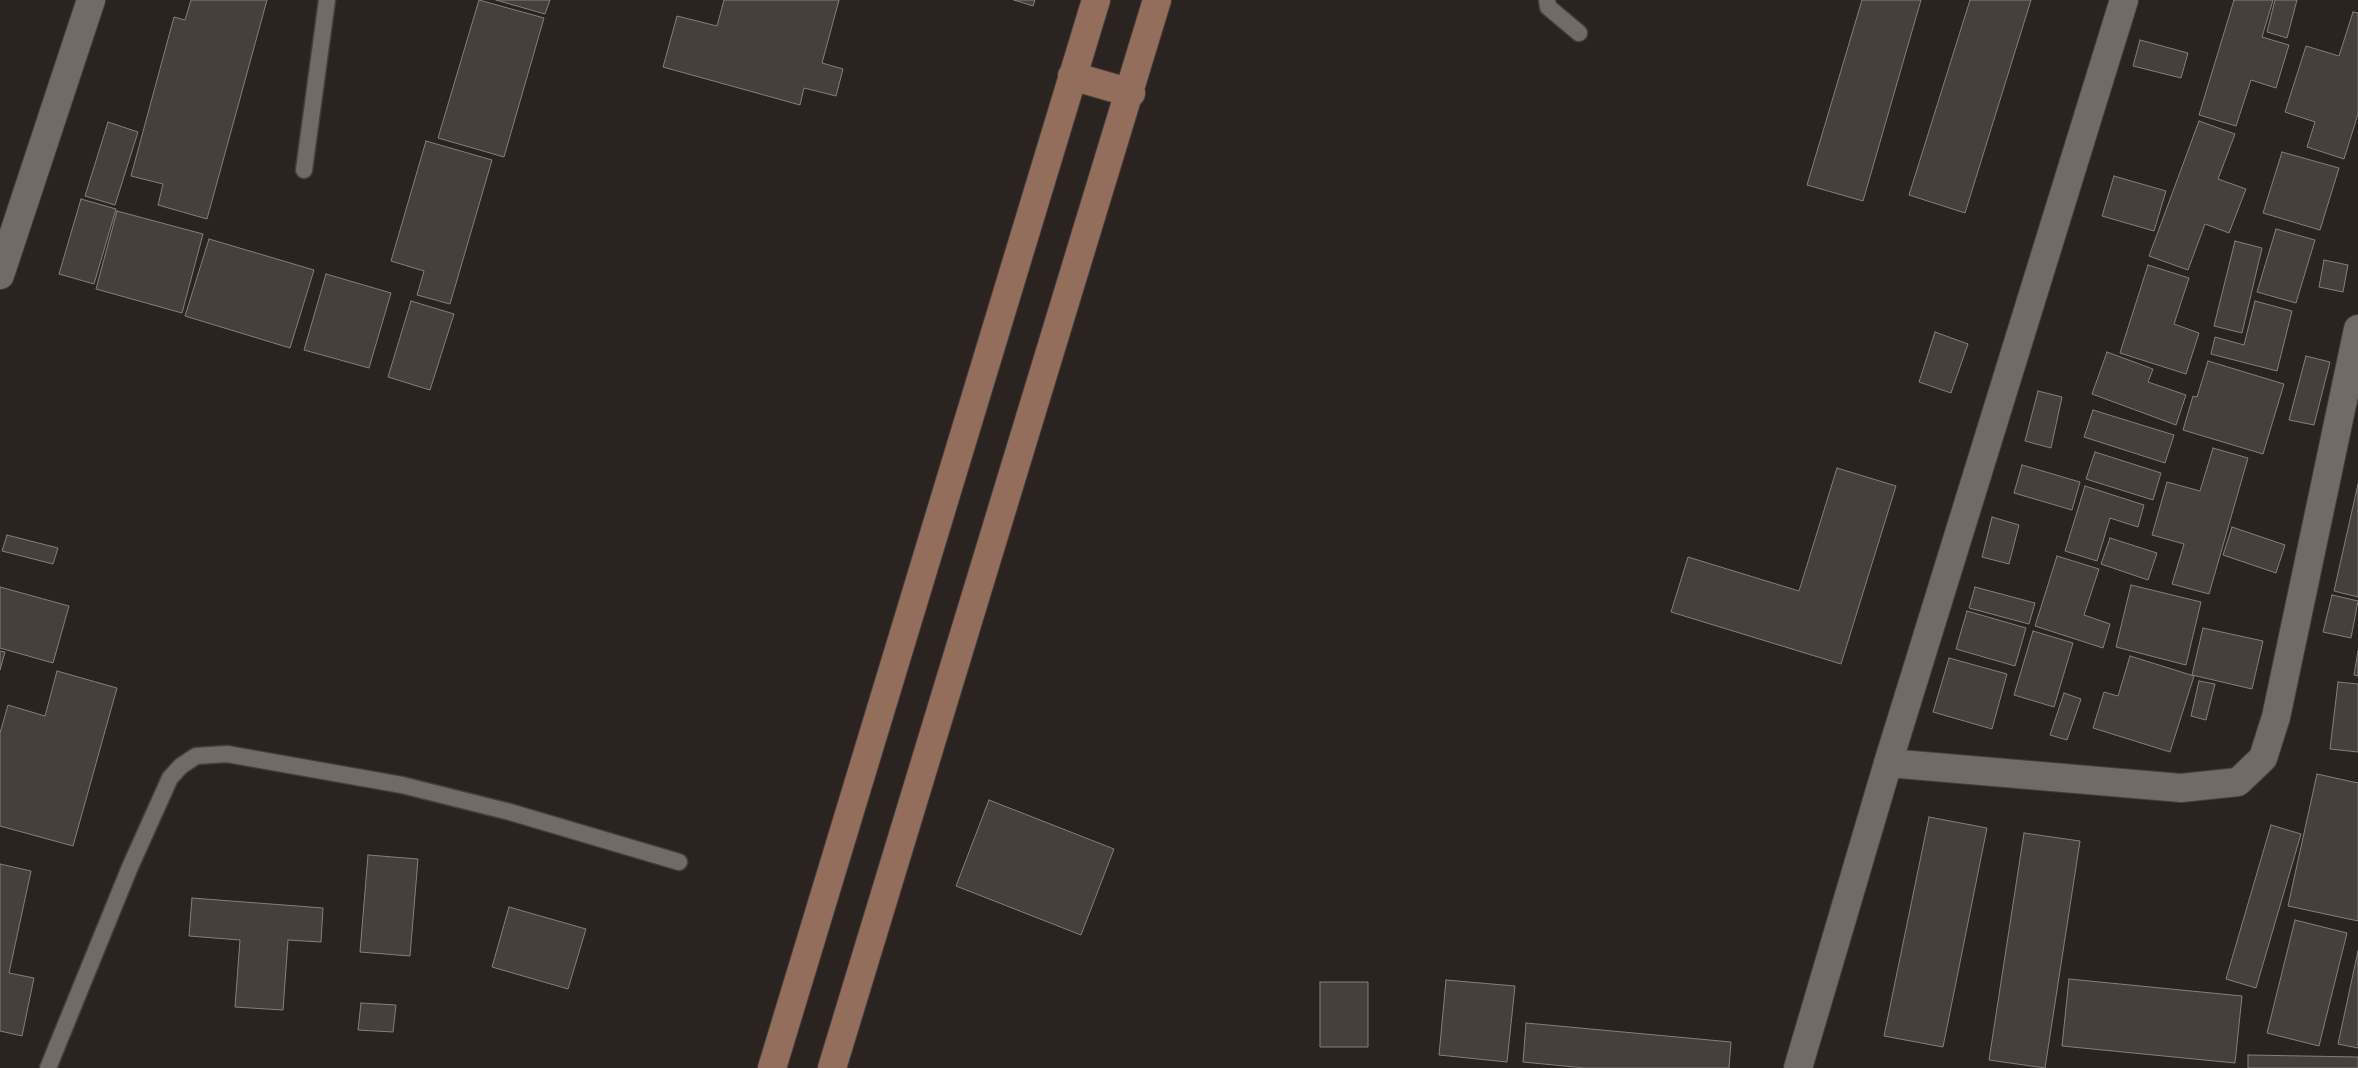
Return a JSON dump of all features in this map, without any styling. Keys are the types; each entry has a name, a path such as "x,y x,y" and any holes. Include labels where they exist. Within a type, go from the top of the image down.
{"street":[{"path":"0,275 91,0"},
{"path":"772,1068 1096,0"},
{"path":"832,1068 1131,93 1157,0"},
{"path":"1798,1068 1888,763 2124,0"},
{"path":"1072,76 1131,93"},
{"path":"1888,763 2181,788 2238,782 2263,758 2276,717 2358,329"}],"lane":[{"path":"304,170 327,0"},
{"path":"1546,0 1548,8 1579,33"},
{"path":"48,1068 130,867 170,778 181,766 196,756 227,754 402,785 510,812 679,862"}],"building":[{"path":"191,0 267,0 207,219 158,205 163,184 131,176 174,17 185,20"},
{"path":"479,0 544,18 504,157 438,138"},
{"path":"496,0 550,0 545,14"},
{"path":"724,0 839,0 822,63 843,69 836,96 804,88 800,105 663,67 677,16 717,26"},
{"path":"1014,0 1035,0 1033,6"},
{"path":"1862,0 1921,0 1863,201 1807,185"},
{"path":"1970,0 2031,0 1965,213 1909,195"},
{"path":"2234,0 2273,0 2262,37 2289,45 2276,88 2251,80 2236,126 2199,115"},
{"path":"2275,0 2297,0 2287,38 2267,32"},
{"path":"2353,12 2358,13 2358,114 2344,159 2307,147 2315,122 2285,112 2306,46 2339,56"},
{"path":"2140,40 2188,53 2181,78 2133,66"},
{"path":"2199,121 2235,134 2218,179 2246,189 2229,233 2205,224 2188,270 2149,256"},
{"path":"108,122 138,132 115,205 85,196"},
{"path":"426,141 492,160 450,304 417,295 424,271 391,261"},
{"path":"2282,152 2339,168 2320,230 2263,213"},
{"path":"2114,176 2166,191 2154,231 2102,216"},
{"path":"81,199 116,209 94,284 59,274"},
{"path":"117,211 203,234 182,313 96,289"},
{"path":"2276,229 2315,240 2296,303 2257,292"},
{"path":"209,239 314,270 290,348 185,316"},
{"path":"2235,241 2262,248 2242,333 2214,326"},
{"path":"2324,260 2348,265 2343,292 2319,287"},
{"path":"2148,265 2189,278 2174,324 2199,333 2186,374 2120,353"},
{"path":"326,274 391,293 369,368 304,350"},
{"path":"411,301 454,314 430,390 388,377"},
{"path":"2255,301 2292,311 2277,371 2211,354 2215,337 2244,345"},
{"path":"1935,332 1968,344 1951,393 1919,382"},
{"path":"2107,352 2153,369 2148,382 2186,395 2176,425 2092,394"},
{"path":"2306,356 2330,362 2314,425 2289,420"},
{"path":"2208,361 2284,384 2263,454 2183,430 2193,396 2197,397"},
{"path":"2038,391 2062,397 2051,448 2025,441"},
{"path":"2093,410 2174,435 2165,463 2084,437"},
{"path":"2213,448 2248,458 2209,594 2172,584 2184,544 2152,535 2167,482 2200,491"},
{"path":"2095,452 2161,473 2153,500 2086,479"},
{"path":"2022,465 2080,482 2072,510 2014,493"},
{"path":"1837,468 1896,486 1841,664 1671,612 1688,557 1799,591"},
{"path":"2358,484 2358,597 2334,591"},
{"path":"2085,486 2144,505 2138,527 2110,518 2097,561 2065,551"},
{"path":"1992,517 2019,525 2009,564 1982,557"},
{"path":"2232,527 2285,545 2276,573 2223,555"},
{"path":"7,535 58,548 53,564 2,551"},
{"path":"2110,538 2157,553 2148,580 2101,564"},
{"path":"2057,556 2099,569 2084,615 2110,624 2103,648 2035,626"},
{"path":"2131,585 2201,602 2186,665 2116,647"},
{"path":"0,587 69,606 53,663 0,648"},
{"path":"1975,587 2035,603 2029,624 1969,608"},
{"path":"2332,595 2358,601 2351,638 2323,632"},
{"path":"1967,611 2026,628 2015,666 1956,649"},
{"path":"2203,628 2263,641 2252,689 2192,675"},
{"path":"2033,631 2073,643 2054,707 2014,695"},
{"path":"0,651 5,652 0,670"},
{"path":"2358,651 2358,676 2354,675"},
{"path":"2130,656 2194,676 2170,752 2093,728 2104,692 2118,696"},
{"path":"1949,658 2007,674 1992,729 1933,712"},
{"path":"57,671 117,688 73,846 0,826 0,733 8,705 45,716"},
{"path":"2199,681 2215,684 2206,720 2191,716"},
{"path":"2338,682 2358,684 2358,752 2330,749"},
{"path":"2064,693 2081,699 2067,740 2050,735"},
{"path":"2317,774 2358,783 2358,921 2288,906"},
{"path":"989,800 1114,849 1081,935 956,886"},
{"path":"1929,817 1987,828 1943,1047 1884,1036"},
{"path":"2271,825 2301,834 2256,988 2226,979"},
{"path":"2024,833 2080,841 2045,1068 1989,1060"},
{"path":"368,855 418,859 410,956 360,952"},
{"path":"0,864 31,871 9,973 34,978 22,1036 0,1031"},
{"path":"192,898 323,908 321,942 288,940 283,1010 235,1007 240,940 189,936"},
{"path":"509,907 586,929 568,989 492,967"},
{"path":"2295,920 2347,933 2319,1046 2267,1033"},
{"path":"2358,951 2358,1048 2338,1044"},
{"path":"2069,979 2242,996 2235,1063 2062,1046"},
{"path":"1446,980 1515,986 1507,1062 1439,1055"},
{"path":"1320,982 1368,982 1368,1047 1320,1047"},
{"path":"361,1003 396,1005 393,1032 358,1030"},
{"path":"1526,1023 1731,1042 1729,1068 1585,1068 1523,1062"},
{"path":"2248,1055 2358,1057 2358,1068 2248,1068"}]}
